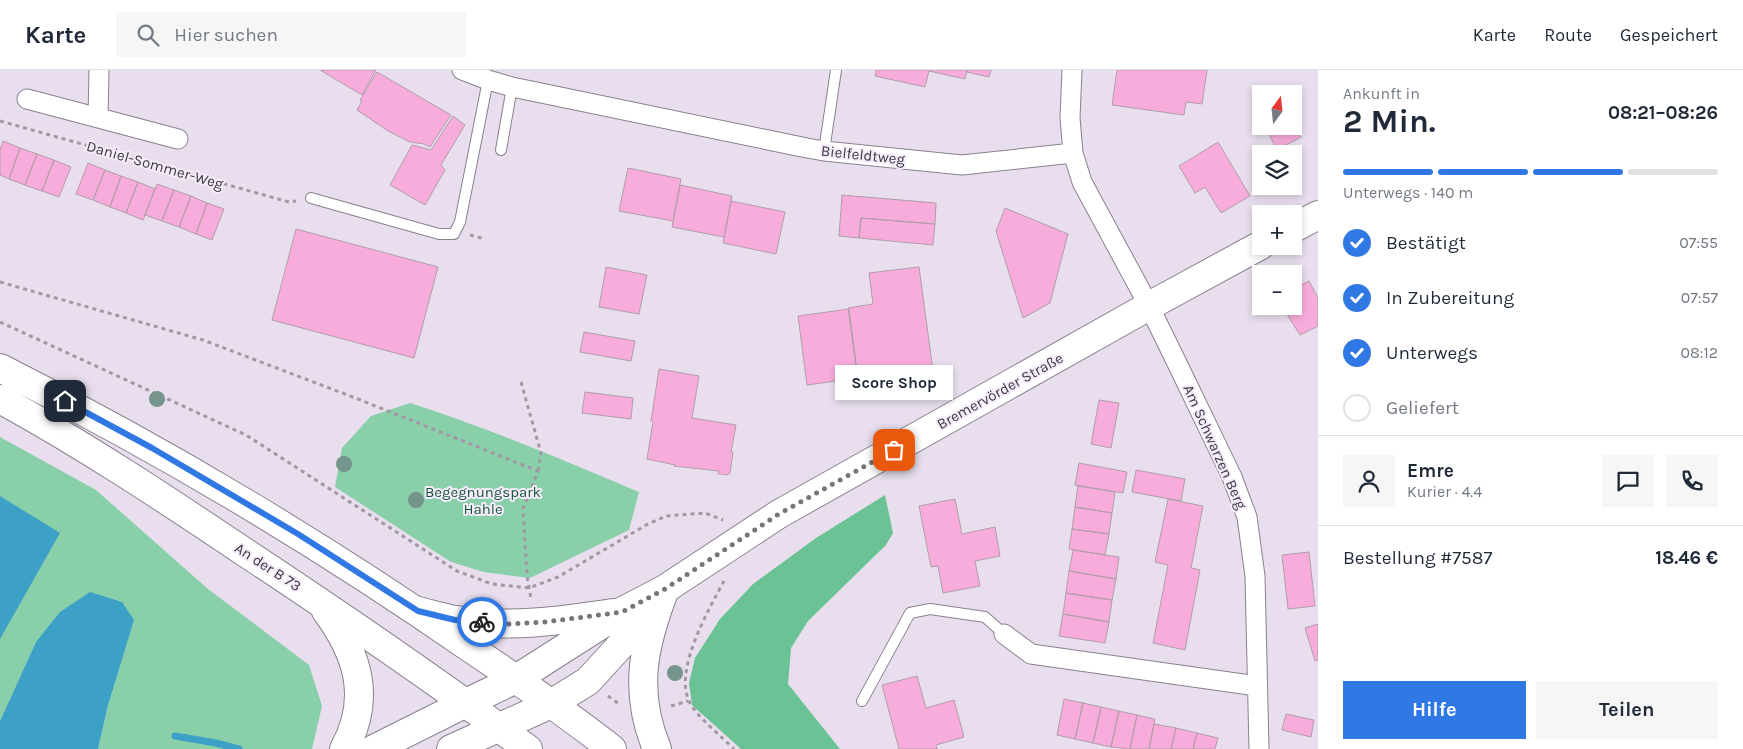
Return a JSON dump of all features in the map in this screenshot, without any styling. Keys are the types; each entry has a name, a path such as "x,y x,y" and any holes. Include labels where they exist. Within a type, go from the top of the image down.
{"main road":[{"path":"1302,223 1318,214"},
{"name":"Bremervörder Straße","path":"374,749 516,679 622,612 665,589 752,531 1148,306 1252,251"},
{"path":"0,368 161,453 298,534 418,611 612,749"},
{"name":"An der B 73","path":"0,399 168,501 317,600 466,703 528,749"},
{"name":"Bremervörder Straße","path":"451,749 551,704 588,681 630,635 665,589"},
{"path":"657,749 648,724 642,683 650,634 665,589"},
{"path":"317,600 333,621 347,646 360,687 358,715 354,729 344,749"},
{"path":"418,611 455,620 508,624 567,620 622,612"}],"street":[{"name":"Daniel-Sommer-Weg","path":"98,118 99,70"},
{"name":"Bielfeldtweg","path":"462,70 489,75 512,87 824,151 962,165 1073,153"},
{"path":"1072,70 1070,118 1073,153 1082,182 1148,306"},
{"name":"Daniel-Sommer-Weg","path":"27,99 178,139"},
{"name":"Am Schwarzen Berg","path":"1148,306 1232,477 1247,517 1255,576 1259,749"},
{"path":"1004,634 1031,654 1257,686"}],"lane":[{"path":"824,151 836,70"},
{"path":"311,198 438,234 454,234 460,222 489,75"},
{"path":"501,150 512,87"},
{"path":"862,701 910,613 930,610 984,617 1004,634"}],"path":[{"name":"Daniel-Sommer-Weg","path":"0,121 289,202 311,198"},
{"path":"0,282 203,340 358,399 538,472"},
{"path":"0,322 246,435 457,571 492,584 529,588 558,577 648,524 666,516 705,513 752,531"},
{"path":"521,382 541,453 538,472 523,510 529,588"},
{"path":"729,574 698,632 687,666 686,683 688,701 734,749"},
{"path":"606,694 620,704"}],"green space":[{"name":"Begegnungspark Hahle","path":"410,403 554,456 639,492 629,530 530,578 484,572 451,562 335,487 342,448 371,416"},
{"path":"0,437 96,490 208,589 309,665 322,706 312,749 98,749 108,705 36,642 0,721"},
{"path":"885,495 893,533 886,545 808,621 791,648 788,684 840,749 741,749 692,705 689,683 695,658 720,619 753,584 816,538"}],"water":[{"path":"0,496 60,533 0,639"},
{"path":"90,592 122,602 134,620 108,705 98,749 0,749 0,721 36,642 60,612"}],"building":[{"path":"320,70 376,70 362,95"},
{"path":"876,70 967,70 965,79 929,71 925,87 875,76"},
{"path":"967,70 991,70 989,77 967,72"},
{"path":"1117,70 1207,70 1202,104 1186,102 1184,115 1112,105"},
{"path":"377,72 451,115 430,147 410,142 388,131 357,110 362,101 360,100"},
{"path":"453,116 465,125 441,165 445,170 425,205 390,185 412,145 431,150"},
{"path":"1270,135 1300,135 1301,137 1286,145 1274,145"},
{"path":"3,141 20,148 9,179 0,175 0,150"},
{"path":"1218,142 1250,196 1221,213 1205,187 1195,193 1179,166"},
{"path":"20,148 37,154 25,185 9,179"},
{"path":"37,154 54,160 42,191 25,185"},
{"path":"54,160 71,167 59,197 42,191"},
{"path":"88,163 105,170 93,200 76,194"},
{"path":"628,168 681,179 673,221 619,211"},
{"path":"105,170 121,176 110,207 93,200"},
{"path":"121,176 138,182 126,213 110,207"},
{"path":"138,182 155,189 143,220 126,213"},
{"path":"157,184 174,190 162,221 145,215"},
{"path":"680,185 732,196 724,237 672,227"},
{"path":"174,190 191,196 179,227 162,221"},
{"path":"842,195 936,203 935,224 861,218 859,238 839,236"},
{"path":"191,196 207,203 196,234 179,227"},
{"path":"731,201 785,212 776,254 723,243"},
{"path":"207,203 224,209 212,240 196,234"},
{"path":"1005,208 1068,234 1050,303 1023,318 996,231"},
{"path":"861,218 935,224 933,245 859,238"},
{"path":"296,229 438,267 414,358 272,320"},
{"path":"606,267 647,275 639,314 599,307"},
{"path":"919,267 935,386 885,393 883,378 858,381 848,308 873,304 869,273"},
{"path":"1309,281 1318,298 1318,326 1300,335 1288,315 1302,315 1302,285"},
{"path":"849,309 858,378 807,385 798,316"},
{"path":"584,332 635,341 631,361 580,352"},
{"path":"659,369 699,376 692,418 736,425 731,452 733,452 730,473 727,475 718,474 719,471 674,466 647,459"},
{"path":"585,392 633,398 631,419 582,413"},
{"path":"1099,400 1119,403 1111,448 1091,444"},
{"path":"1079,463 1127,472 1123,493 1075,485"},
{"path":"1136,470 1185,479 1181,501 1132,492"},
{"path":"1078,486 1115,492 1112,513 1075,507"},
{"path":"955,499 962,534 995,527 1000,556 975,561 980,586 943,593 938,566 931,567 919,506"},
{"path":"1168,499 1203,506 1191,568 1200,570 1185,650 1153,643 1168,565 1155,562"},
{"path":"1075,507 1112,513 1109,534 1072,529"},
{"path":"1072,529 1109,534 1105,555 1069,549"},
{"path":"1073,550 1119,557 1116,579 1069,571"},
{"path":"1309,552 1315,606 1288,609 1282,555"},
{"path":"1069,571 1116,579 1112,600 1066,593"},
{"path":"1066,593 1112,600 1109,622 1063,614"},
{"path":"1063,614 1109,622 1105,643 1059,636"},
{"path":"1318,624 1318,660 1315,661 1305,628"},
{"path":"917,676 926,708 954,700 964,737 936,745 937,749 899,749 882,685"},
{"path":"1064,699 1083,703 1075,739 1057,735"},
{"path":"1083,703 1101,707 1093,743 1075,739"},
{"path":"1101,707 1119,711 1111,747 1093,743"},
{"path":"1119,711 1137,715 1130,749 1111,747"},
{"path":"1286,714 1314,720 1311,737 1282,730"},
{"path":"1137,715 1155,719 1149,749 1130,749"},
{"path":"1154,724 1176,728 1171,749 1149,749"},
{"path":"1176,728 1197,733 1193,749 1171,749"},
{"path":"1197,733 1218,738 1215,749 1193,749"}],"waterway":[{"path":"175,736 239,749"}],"way so far":[{"path":"482,622 508,624 545,622 622,612 665,589 779,514 894,450"}],"place":[{"name":"Score Shop","path":"894,450"}],"route":[{"path":"65,401 152,448 298,534 418,611 455,620 482,622"}]}
